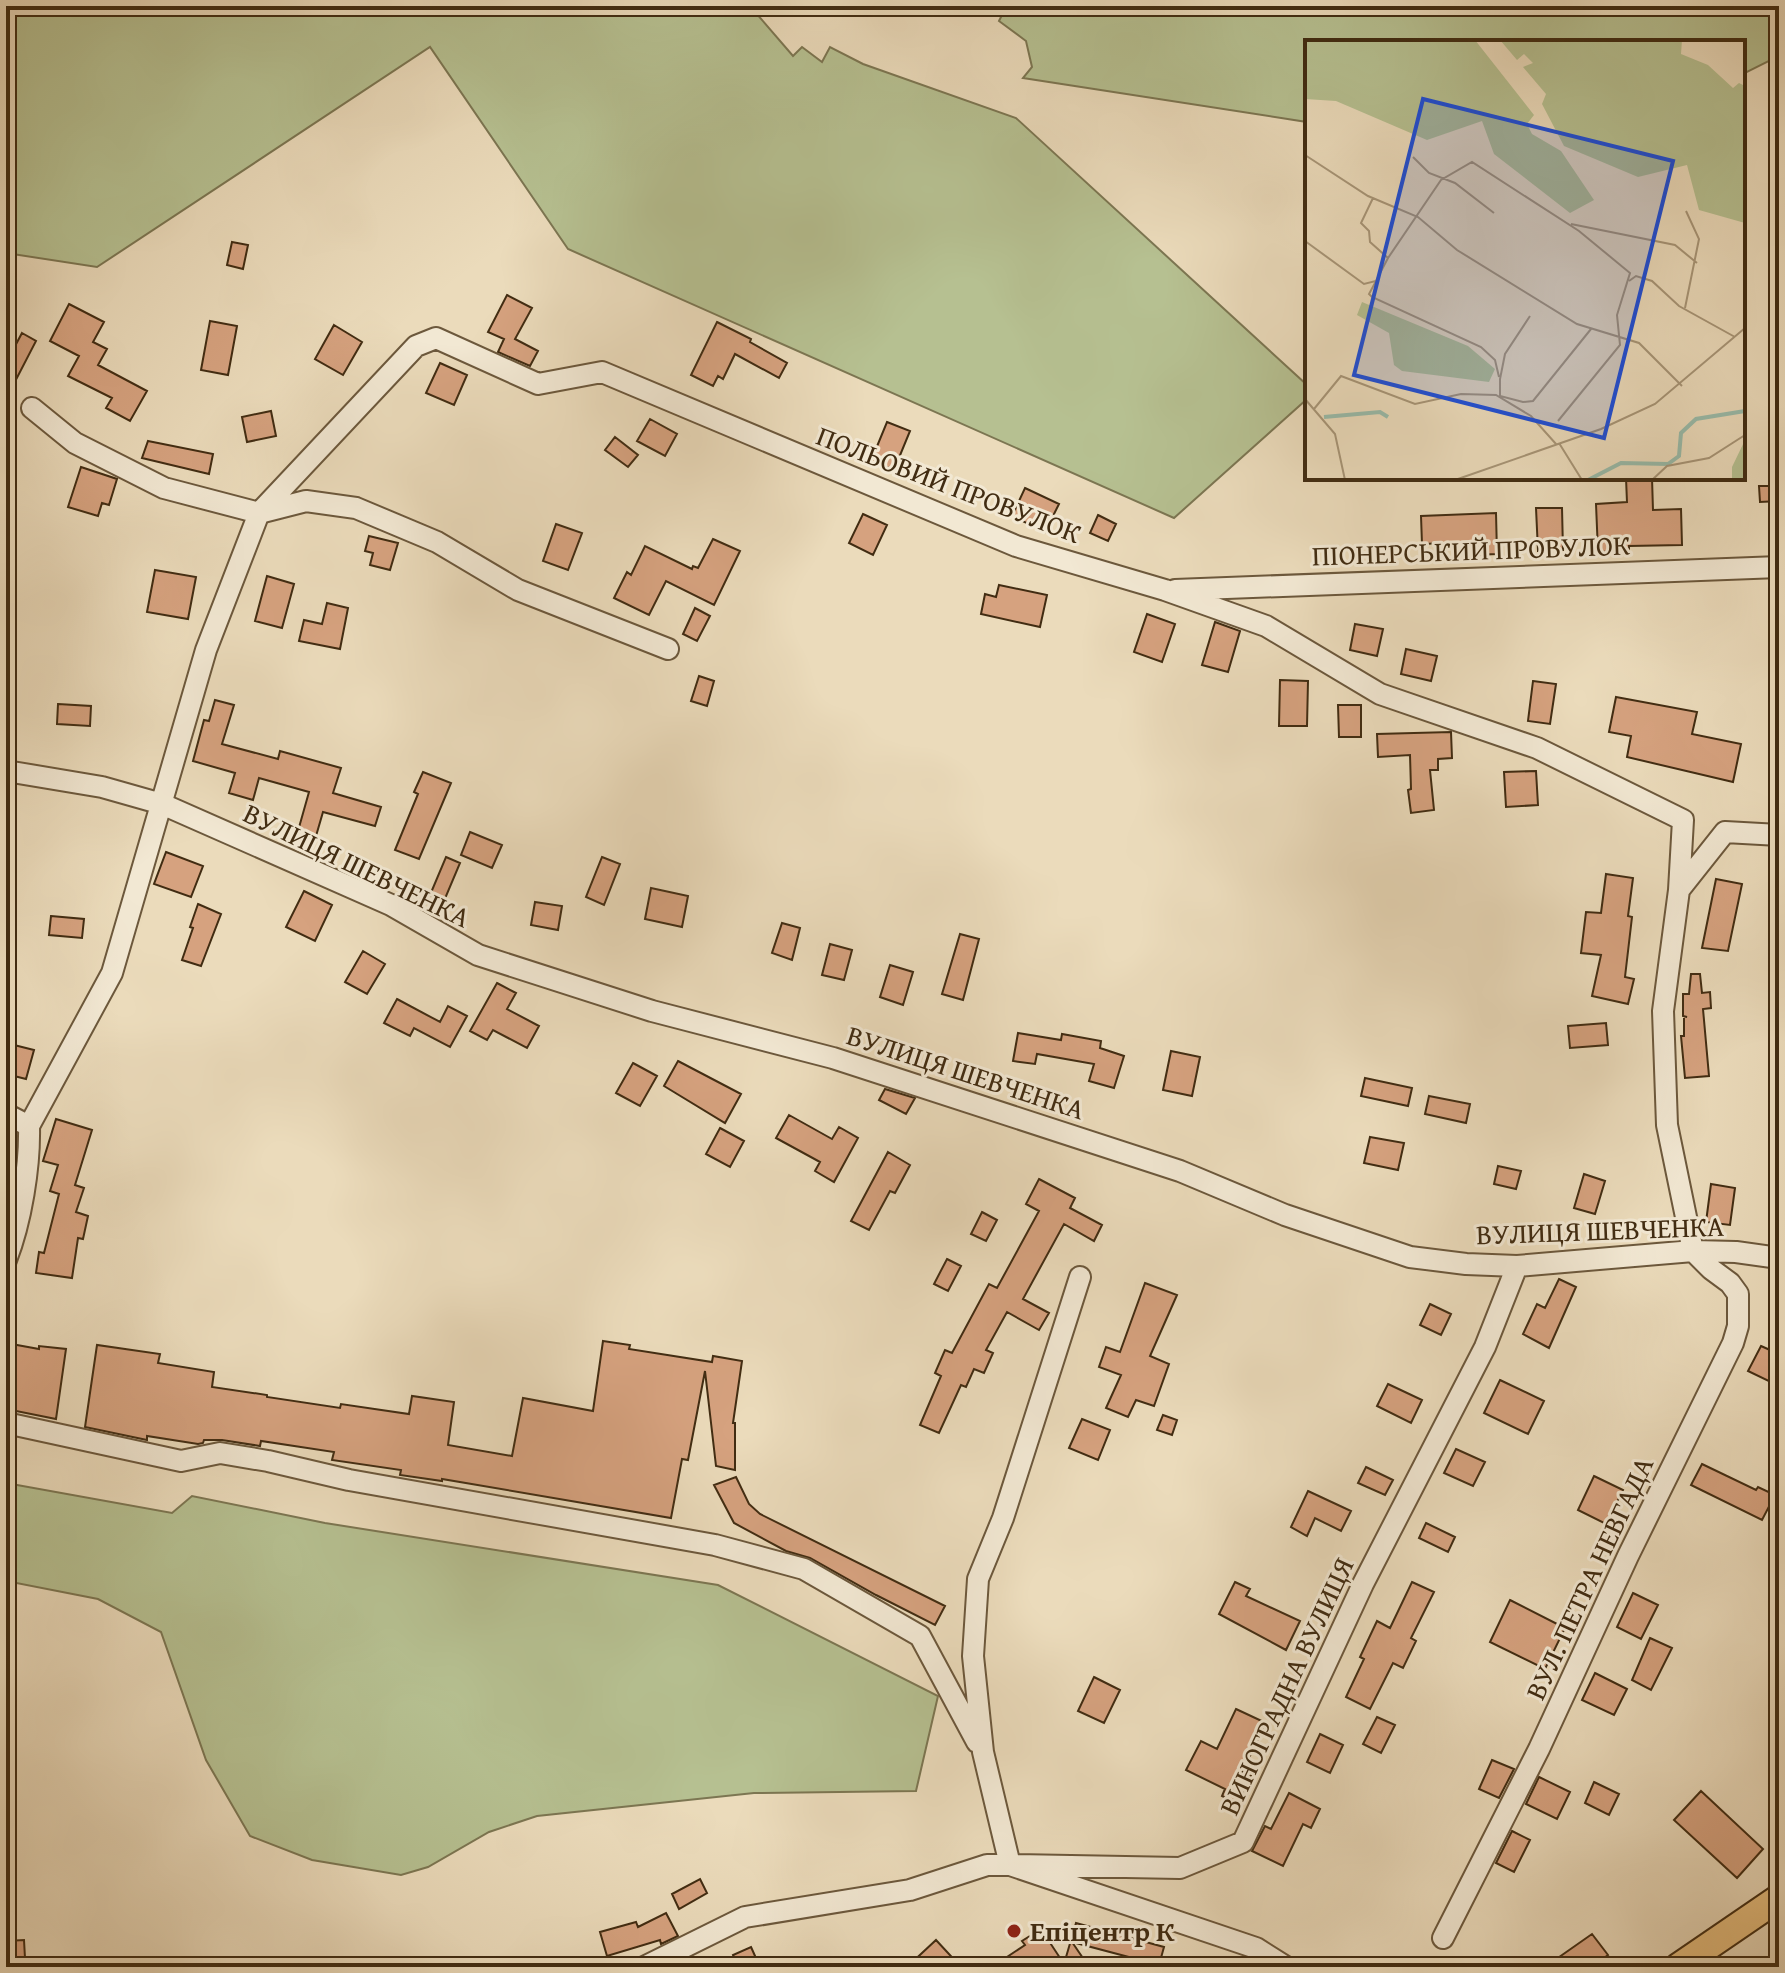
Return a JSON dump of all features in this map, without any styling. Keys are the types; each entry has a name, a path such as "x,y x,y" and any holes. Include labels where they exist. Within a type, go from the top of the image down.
{"main road":[{"path":"1678,1967 1779,1898"}],"street":[{"name":"ПОЛЬОВИЙ ПРОВУЛОК","path":"162,804 206,650 259,513 416,346 436,338 538,384 602,372 1016,546 1165,590 1266,626 1380,694 1537,748 1683,820 1679,890 1663,1011 1667,1125 1693,1251"},
{"path":"32,408 75,443 164,488 259,513 306,501 356,508 437,542 518,590 668,649"},
{"name":"ПІОНЕРСЬКИЙ ПРОВУЛОК","path":"1165,590 1779,567"},
{"name":"ВУЛИЦЯ ШЕВЧЕНКА","path":"6,771 102,787 162,804 391,905 478,955 652,1011 833,1058 1180,1171 1285,1215 1410,1257 1517,1266 1693,1251 1736,1252 1779,1258"},
{"path":"6,1260 12,1245 30,1152 29,1126 112,973 162,804"},
{"path":"1679,890 1725,832 1779,835"},
{"path":"6,1114 29,1126"},
{"name":"ВУЛ. ПЕТРА НЕВГАДА","path":"1443,1938 1539,1749 1628,1556 1733,1343 1738,1326 1738,1294 1730,1283 1693,1251"},
{"name":"ВИНОГРАДНА ВУЛИЦЯ","path":"644,1967 745,1917 910,1890 987,1865 1180,1868 1243,1842 1363,1584 1485,1347 1517,1266"},
{"path":"1080,1277 1003,1518 978,1579 973,1656 983,1752 1010,1865 1256,1948 1286,1967"},
{"path":"6,1423 181,1461 220,1453 268,1461 378,1486 715,1545 804,1569 920,1636 983,1752"}],"green space":[{"path":"6,6 750,6 793,56 802,47 822,62 830,47 863,64 1016,118 1305,383 1305,401 1174,518 568,249 430,47 97,267 6,253"},
{"path":"986,6 1779,6 1779,56 1745,73 1745,40 1305,40 1305,122 1023,78 1032,67 1026,41 999,21 1002,15"},
{"path":"6,1483 172,1513 192,1496 325,1523 718,1585 938,1696 916,1791 754,1793 537,1816 489,1832 428,1867 401,1875 312,1860 250,1836 206,1760 161,1632 98,1599 6,1581"}],"building":[{"path":"232,242 248,245 243,269 227,265"},
{"path":"507,295 532,308 515,339 538,351 530,366 498,352 504,339 488,332"},
{"path":"69,304 104,322 93,342 107,349 98,365 147,391 130,421 106,408 112,398 68,376 79,356 50,341"},
{"path":"210,321 237,326 228,375 201,370"},
{"path":"717,322 751,339 750,342 787,363 779,378 735,354 723,379 718,376 713,386 691,375"},
{"path":"334,325 362,342 343,375 315,359"},
{"path":"22,333 36,341 6,399 6,363"},
{"path":"440,363 467,375 454,405 426,393"},
{"path":"271,411 276,436 247,442 242,417"},
{"path":"650,419 677,434 665,456 637,441"},
{"path":"887,422 910,431 894,470 871,461"},
{"path":"615,437 638,455 628,467 605,450"},
{"path":"148,441 213,454 209,474 142,458"},
{"path":"81,467 117,479 109,505 102,503 98,516 68,507"},
{"path":"1626,480 1652,480 1653,510 1681,509 1682,545 1629,546 1629,551 1598,552 1596,504 1627,502"},
{"path":"1759,486 1779,486 1779,501 1760,502"},
{"path":"1025,488 1059,504 1045,532 1012,516"},
{"path":"1536,508 1562,508 1563,550 1538,551"},
{"path":"1496,513 1497,554 1473,555 1472,542 1422,544 1421,516"},
{"path":"863,514 887,525 873,555 849,543"},
{"path":"1098,515 1116,524 1108,541 1090,533"},
{"path":"556,524 582,533 568,570 543,561"},
{"path":"369,536 398,543 390,570 370,565 373,553 365,551"},
{"path":"713,539 740,551 714,605 666,581 649,615 614,598 627,572 631,575 645,546 692,569 693,566 698,568"},
{"path":"155,570 196,577 188,619 147,612"},
{"path":"267,576 294,584 282,628 255,621"},
{"path":"999,585 1047,595 1040,627 981,614 985,594 996,597"},
{"path":"327,603 348,608 340,649 299,641 304,620 322,624"},
{"path":"695,608 710,616 697,641 683,634"},
{"path":"1147,614 1175,624 1162,662 1134,652"},
{"path":"1215,622 1240,631 1228,672 1202,665"},
{"path":"1355,624 1383,629 1377,656 1350,650"},
{"path":"1406,649 1437,656 1431,681 1401,674"},
{"path":"699,676 714,681 707,706 691,701"},
{"path":"1280,680 1308,681 1307,726 1279,726"},
{"path":"1533,681 1556,684 1550,724 1528,721"},
{"path":"1616,697 1697,712 1692,734 1741,744 1733,782 1627,757 1631,736 1609,732"},
{"path":"215,700 234,705 222,744 278,759 280,751 341,768 333,793 381,807 375,826 323,812 316,836 298,831 309,792 259,778 253,800 229,793 235,773 193,761 204,720 209,721"},
{"path":"58,704 91,706 90,726 57,724"},
{"path":"1338,705 1361,705 1361,737 1339,737"},
{"path":"1451,732 1452,758 1438,759 1438,770 1430,770 1434,810 1411,813 1408,790 1411,789 1410,755 1378,757 1377,734"},
{"path":"1536,771 1538,805 1506,807 1504,772"},
{"path":"423,772 451,783 419,859 395,850 418,794 414,792"},
{"path":"470,832 502,845 492,868 461,855"},
{"path":"166,852 203,866 191,897 154,884"},
{"path":"446,857 460,863 444,901 430,895"},
{"path":"602,857 620,864 604,905 586,897"},
{"path":"1606,874 1633,878 1625,977 1634,979 1628,1004 1592,996 1601,955 1581,953 1586,912 1601,913"},
{"path":"1716,879 1742,884 1728,951 1702,948"},
{"path":"651,888 688,896 682,927 645,919"},
{"path":"304,891 332,905 315,941 286,927"},
{"path":"535,902 562,906 558,930 531,925"},
{"path":"198,904 221,914 201,966 182,960"},
{"path":"51,916 84,919 82,938 49,935"},
{"path":"782,923 800,928 792,960 772,953"},
{"path":"960,934 979,939 963,1000 942,994"},
{"path":"830,944 852,950 844,980 822,975"},
{"path":"363,951 385,964 367,994 345,982"},
{"path":"890,965 913,972 903,1005 880,997"},
{"path":"1691,974 1700,974 1702,993 1710,992 1711,1008 1703,1009 1709,1076 1685,1078 1681,1036 1684,1036 1684,1017 1687,1017 1683,1016 1683,994 1689,994"},
{"path":"497,983 516,993 507,1009 539,1026 527,1048 493,1030 487,1040 470,1031"},
{"path":"397,999 440,1022 448,1006 467,1016 450,1047 414,1028 410,1036 384,1023"},
{"path":"1606,1023 1608,1045 1570,1048 1568,1026"},
{"path":"1018,1033 1061,1040 1062,1034 1101,1041 1100,1048 1124,1056 1114,1088 1089,1081 1094,1064 1037,1054 1035,1064 1013,1061"},
{"path":"6,1043 34,1050 26,1079 6,1074"},
{"path":"1171,1051 1200,1057 1192,1096 1163,1090"},
{"path":"678,1061 741,1094 725,1123 664,1086"},
{"path":"633,1063 657,1076 640,1106 616,1093"},
{"path":"1365,1078 1412,1088 1408,1106 1361,1096"},
{"path":"885,1089 915,1098 906,1114 879,1100"},
{"path":"1429,1096 1470,1104 1466,1123 1425,1114"},
{"path":"789,1115 832,1139 839,1127 858,1138 834,1182 815,1171 820,1162 776,1138"},
{"path":"56,1119 92,1130 75,1185 84,1188 76,1212 88,1216 83,1239 78,1238 72,1278 36,1273 39,1252 44,1253 59,1194 50,1191 58,1165 43,1161"},
{"path":"720,1128 744,1141 730,1167 706,1154"},
{"path":"1370,1137 1404,1143 1398,1170 1364,1163"},
{"path":"888,1152 910,1165 895,1193 890,1191 869,1230 851,1221"},
{"path":"1498,1166 1521,1171 1516,1189 1494,1184"},
{"path":"1584,1174 1605,1181 1595,1214 1574,1208"},
{"path":"1039,1179 1075,1198 1070,1208 1102,1225 1094,1241 1064,1224 1023,1299 1049,1313 1039,1330 1007,1312 986,1350 993,1353 984,1373 974,1369 966,1387 961,1385 939,1433 920,1425 941,1376 935,1373 945,1350 952,1353 989,1284 997,1288 1039,1211 1026,1204"},
{"path":"1711,1184 1735,1188 1730,1225 1706,1222"},
{"path":"982,1212 997,1220 986,1241 971,1234"},
{"path":"947,1259 961,1266 948,1291 934,1284"},
{"path":"1559,1279 1576,1287 1549,1348 1523,1334 1537,1304 1545,1308"},
{"path":"1145,1283 1177,1295 1150,1356 1169,1364 1154,1406 1136,1400 1128,1417 1106,1408 1121,1375 1099,1367 1106,1347 1120,1352"},
{"path":"1430,1304 1451,1314 1441,1335 1420,1325"},
{"path":"603,1341 630,1345 629,1349 712,1362 713,1356 742,1361 733,1423 735,1470 716,1466 705,1371 688,1460 682,1459 671,1518 442,1479 400,1475 401,1470 332,1460 334,1452 261,1441 260,1446 222,1440 204,1440 198,1444 147,1436 147,1440 85,1427 97,1345 160,1354 158,1363 214,1372 212,1387 267,1397 409,1414 412,1396 454,1402 448,1445 512,1456 523,1398 593,1411"},
{"path":"6,1343 39,1349 39,1346 66,1349 56,1419 6,1409"},
{"path":"1761,1346 1779,1354 1779,1386 1748,1371"},
{"path":"1500,1380 1544,1401 1528,1434 1484,1413"},
{"path":"1388,1384 1422,1400 1411,1423 1377,1406"},
{"path":"1163,1415 1177,1420 1172,1435 1157,1430"},
{"path":"1082,1419 1110,1430 1098,1460 1069,1448"},
{"path":"1456,1449 1485,1462 1473,1486 1444,1473"},
{"path":"1702,1464 1756,1490 1758,1487 1775,1495 1762,1520 1691,1485"},
{"path":"1366,1467 1393,1480 1385,1495 1358,1483"},
{"path":"1594,1476 1623,1490 1606,1524 1578,1510"},
{"path":"736,1477 749,1504 760,1514 945,1606 935,1625 810,1558 786,1551 734,1523 714,1485"},
{"path":"1308,1491 1351,1511 1341,1531 1315,1518 1307,1536 1291,1527"},
{"path":"1426,1523 1455,1537 1448,1552 1419,1538"},
{"path":"1235,1582 1250,1589 1246,1596 1300,1621 1286,1650 1219,1614"},
{"path":"1412,1582 1434,1592 1411,1638 1416,1641 1403,1668 1393,1663 1370,1709 1346,1697 1377,1621 1390,1628"},
{"path":"1633,1593 1658,1605 1641,1639 1617,1627"},
{"path":"1510,1600 1565,1628 1545,1669 1490,1642"},
{"path":"1650,1638 1672,1648 1651,1690 1632,1680"},
{"path":"1595,1673 1627,1689 1614,1715 1582,1700"},
{"path":"1094,1677 1120,1690 1104,1723 1078,1711"},
{"path":"1236,1709 1266,1723 1242,1772 1251,1776 1238,1804 1222,1796 1225,1789 1186,1770 1201,1741 1217,1749"},
{"path":"1377,1717 1395,1725 1381,1753 1363,1744"},
{"path":"1320,1734 1343,1745 1330,1773 1307,1762"},
{"path":"1492,1760 1514,1769 1499,1798 1479,1789"},
{"path":"1539,1777 1570,1792 1557,1819 1526,1804"},
{"path":"1594,1782 1619,1794 1609,1815 1585,1803"},
{"path":"1701,1791 1763,1849 1737,1878 1674,1820"},
{"path":"1289,1793 1320,1809 1311,1828 1303,1824 1283,1866 1252,1851 1265,1826 1271,1829"},
{"path":"1512,1831 1530,1840 1514,1872 1496,1863"},
{"path":"700,1879 707,1893 679,1909 672,1894"},
{"path":"666,1913 678,1936 661,1944 660,1940 607,1956 600,1932 636,1922 638,1927"},
{"path":"1076,1923 1164,1947 1159,1965 1072,1942 1089,1967 992,1967 1025,1945 1022,1941 1041,1929 1064,1964"},
{"path":"1592,1934 1608,1955 1592,1967 1545,1967"},
{"path":"24,1940 25,1958 6,1960 6,1941"},
{"path":"936,1940 961,1967 907,1967"},
{"path":"751,1947 760,1967 738,1967 733,1955"}],"place":[{"name":"Епіцентр К","path":"1014,1931"}]}
